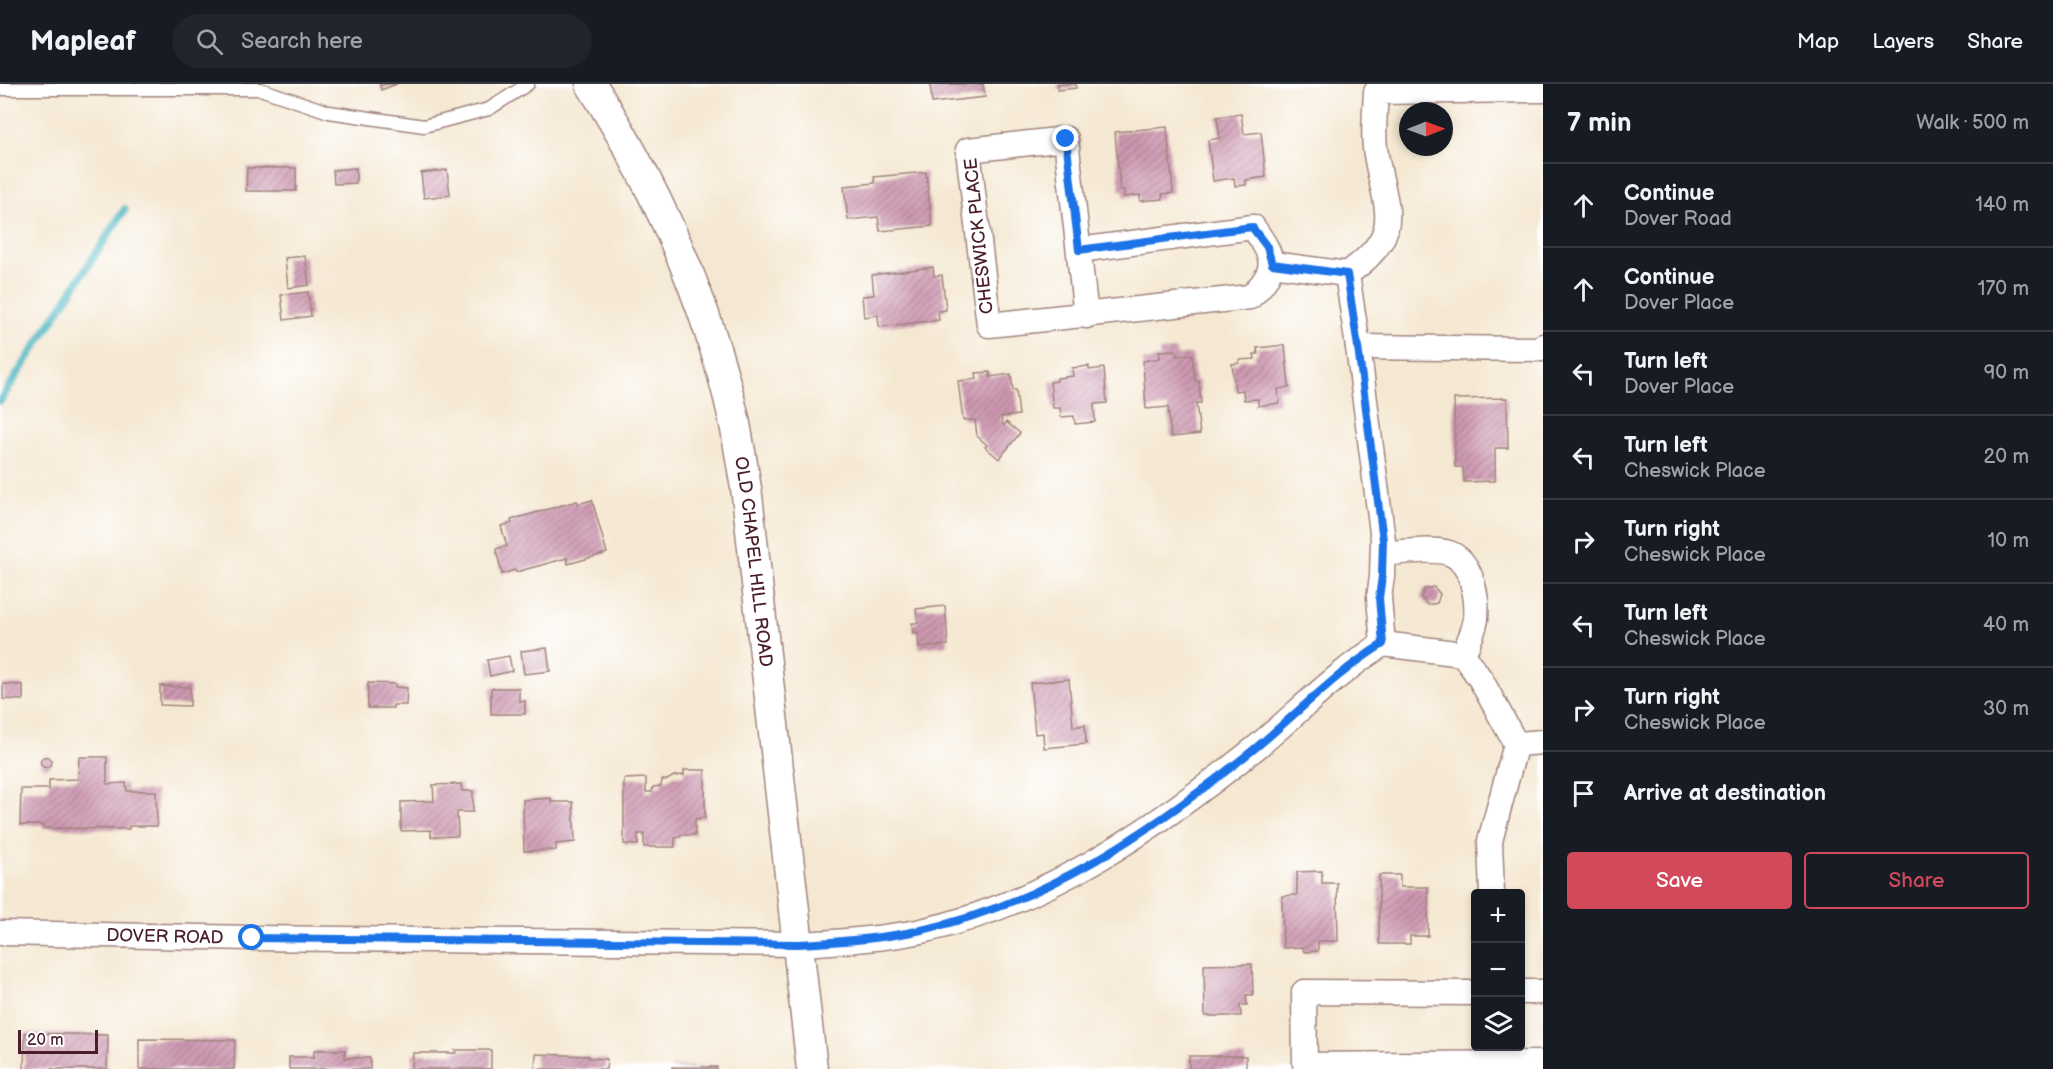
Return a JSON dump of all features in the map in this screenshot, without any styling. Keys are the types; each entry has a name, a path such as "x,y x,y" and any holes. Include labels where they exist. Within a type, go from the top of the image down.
{"street":[{"name":"OLD CHAPEL HILL ROAD","path":"591,84 645,177 682,257 703,311 734,418 747,495 812,1069"},
{"path":"1079,250 1252,227 1267,247 1272,264 1347,274 1381,244 1388,225 1388,207 1375,146 1376,92 1543,90"},
{"name":"CHESWICK PLACE","path":"1086,316 1066,139 968,150 989,325 1086,316 1250,297 1264,283 1272,264"},
{"path":"1347,274 1383,554 1379,598 1383,644 1463,654 1481,680 1516,744 1490,841 1492,889"},
{"path":"1358,347 1543,348 1543,346"},
{"path":"1383,554 1425,551 1450,553 1464,564 1473,582 1476,619 1463,654"},
{"name":"DOVER ROAD","path":"0,933 799,944 916,932 995,909 1052,884 1147,830 1281,727 1356,660 1383,644"},
{"path":"1516,744 1543,742"},
{"path":"1471,993 1304,992 1305,1065 1505,1055 1543,1063"},
{"path":"1525,992 1543,992"}],"lane":[{"path":"0,89 260,89 329,112 424,126 489,109 528,84"}],"building":[{"path":"380,84 397,84 381,90"},
{"path":"930,84 983,84 985,97 932,103"},
{"path":"1058,84 1076,84 1076,88 1058,90"},
{"path":"1241,114 1244,134 1261,132 1266,177 1246,180 1246,185 1235,186 1234,178 1213,181 1208,140 1220,138 1217,117"},
{"path":"1167,127 1173,193 1162,194 1163,199 1140,201 1140,195 1124,197 1124,190 1120,191 1115,132"},
{"path":"247,168 296,168 296,191 246,191"},
{"path":"356,168 356,183 334,184 333,170"},
{"path":"447,170 450,195 424,198 421,173"},
{"path":"926,172 932,226 880,231 878,217 848,220 844,186 875,183 874,177"},
{"path":"305,256 309,285 288,288 285,258"},
{"path":"933,267 934,276 942,275 946,310 938,311 939,320 879,327 878,315 864,317 862,296 874,295 872,275"},
{"path":"308,292 311,316 284,320 281,295"},
{"path":"1285,345 1289,387 1278,389 1279,403 1258,406 1258,399 1244,400 1243,390 1235,391 1232,364 1239,363 1239,360 1255,359 1254,354 1258,354 1257,348"},
{"path":"1176,350 1177,356 1192,354 1195,381 1199,381 1201,403 1196,403 1200,434 1171,437 1168,407 1146,409 1143,361 1160,358 1159,351"},
{"path":"1089,366 1089,370 1104,368 1107,403 1094,404 1095,422 1075,424 1074,416 1061,417 1060,408 1053,408 1050,382 1057,381 1057,378 1073,376 1072,368"},
{"path":"990,372 990,377 1011,374 1013,390 1016,390 1019,415 1001,417 1004,426 1006,422 1020,433 999,459 985,447 987,445 977,436 975,420 963,420 958,381 977,379 976,373"},
{"path":"1507,398 1508,448 1495,448 1495,481 1464,482 1463,467 1455,467 1454,399"},
{"path":"592,500 607,553 568,564 567,558 502,574 496,549 507,546 501,526 512,523 511,520 514,519 577,501 578,504"},
{"path":"1434,587 1440,594 1437,603 1428,605 1421,598 1424,589"},
{"path":"945,606 948,645 919,648 918,632 913,633 912,623 918,623 916,609"},
{"path":"547,648 550,671 524,674 521,651"},
{"path":"509,656 512,671 490,676 487,660"},
{"path":"1069,679 1073,727 1085,725 1086,744 1044,748 1043,733 1035,734 1030,683"},
{"path":"368,683 395,684 395,687 407,688 406,705 393,705 393,708 368,708"},
{"path":"3,684 23,685 23,700 3,699"},
{"path":"160,686 190,687 190,706 160,705"},
{"path":"491,688 519,688 519,701 525,701 525,714 491,714"},
{"path":"46,757 50,758 50,766 46,767 42,766 41,762 42,758"},
{"path":"79,757 107,757 107,784 126,783 127,791 156,791 157,826 129,826 129,829 43,828 43,825 20,825 21,789 49,789 49,780 78,779"},
{"path":"684,770 705,770 705,818 695,819 695,835 680,835 675,838 675,847 644,847 644,834 638,834 638,845 624,844 624,779 646,778 646,792 652,792 653,787 661,786 662,780 684,775"},
{"path":"461,784 462,791 473,791 473,812 457,812 458,836 431,837 431,830 401,831 401,802 434,801 433,785"},
{"path":"551,798 551,802 573,802 575,842 556,844 556,850 524,851 523,800"},
{"path":"1322,871 1322,883 1337,883 1338,941 1318,941 1318,951 1304,952 1303,947 1283,948 1282,896 1297,895 1297,872"},
{"path":"1379,875 1400,875 1400,887 1428,887 1428,936 1410,936 1410,944 1379,944"},
{"path":"1252,964 1253,995 1246,995 1247,1005 1240,1005 1241,1016 1205,1016 1204,965"},
{"path":"25,1033 108,1035 107,1069 24,1069"},
{"path":"139,1039 235,1040 234,1069 139,1069"},
{"path":"314,1050 345,1050 345,1058 370,1058 370,1069 289,1069 289,1057 314,1057"},
{"path":"455,1050 491,1050 491,1069 412,1069 413,1053 456,1053"},
{"path":"536,1054 607,1059 606,1069 535,1069"},
{"path":"1189,1056 1246,1056 1246,1069 1189,1069"},
{"path":"672,1067 717,1067 717,1069 672,1069"}],"waterway":[{"path":"0,401 125,209"}],"route":[{"path":"252,938 799,944 916,932 995,909 1023,898 1100,858 1147,830 1281,727 1356,660 1383,644 1379,613 1383,540 1347,274 1272,264 1267,247 1252,227 1079,250 1066,139"}]}
